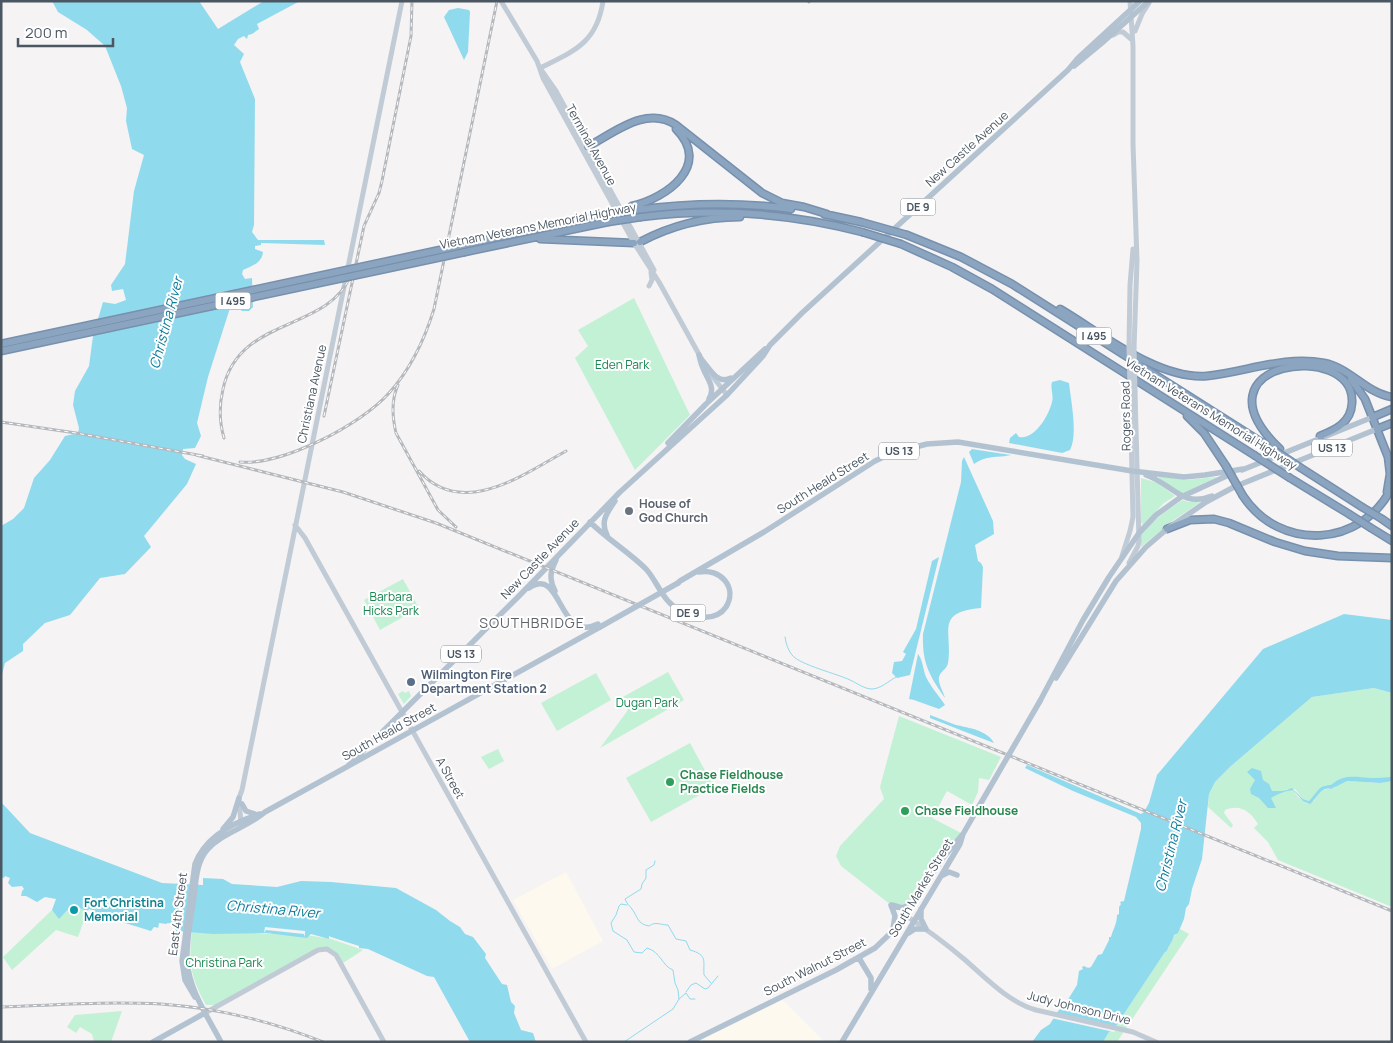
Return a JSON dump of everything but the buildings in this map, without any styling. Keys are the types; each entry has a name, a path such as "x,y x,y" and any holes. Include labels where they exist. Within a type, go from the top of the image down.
{"highway":[{"path":"586,149 640,119 654,117 666,119 679,127 762,194 782,203 827,214"},
{"path":"586,149 647,120 664,122 680,133 686,145 688,155 682,177 672,188 663,194 634,208"},
{"name":"Vietnam Veterans Memorial Highway","path":"1,351 464,248 634,208 716,204 782,208 827,214 861,222 907,235 961,257 1012,284 1277,450 1301,468 1392,526"},
{"name":"Vietnam Veterans Memorial Highway","path":"1,344 464,248 511,242 608,222 641,217 720,212 794,218 862,232 901,244 983,283 1392,541"},
{"path":"511,242 548,239 637,242 695,220 738,217 794,218"},
{"path":"1012,284 1033,292 1144,360 1172,372 1204,376 1285,362 1320,362 1338,368 1376,393 1392,398"},
{"path":"1320,362 1339,371 1354,382 1364,396 1373,417 1388,457 1390,470 1387,490 1379,506"},
{"path":"1277,450 1258,424 1252,404 1255,390 1260,382 1268,374 1279,368 1303,366 1322,369 1339,376 1348,386 1352,401 1350,415 1341,426 1320,436 1321,438"},
{"path":"1152,391 1196,424 1211,442 1243,496 1256,512 1287,532 1307,536 1328,535 1350,528 1368,517 1379,506 1392,487"},
{"name":"US 13","path":"1373,417 1392,410"},
{"name":"US 13","path":"1377,429 1392,423"},
{"path":"1167,529 1190,520 1214,519 1305,551 1331,555 1392,558"}],"main road":[{"name":"New Castle Avenue","path":"1068,70 1082,61 1108,38 1140,1"},
{"name":"New Castle Avenue","path":"663,452 679,431 706,404 724,392 746,366 832,285 1068,70 1122,18 1150,1"},
{"name":"New Castle Avenue","path":"348,766 519,596 620,492 763,356 770,344"},
{"path":"701,358 717,378 724,381 730,379 746,366"},
{"path":"701,358 702,367 712,386 712,392 706,404"},
{"name":"US 13","path":"1243,469 1373,417"},
{"name":"US 13","path":"1181,497 1197,500 1377,429"},
{"name":"South Heald Street","path":"189,936 201,855 208,843 217,835 265,812 678,582 760,534 875,461 892,453 927,444 958,442 1135,471 1184,477 1205,476 1243,469"},
{"name":"South Market Street","path":"1046,692 1075,634 1139,533 1156,515 1181,497 1243,469"},
{"name":"South Heald Street","path":"1135,471 1155,478 1181,497"},
{"name":"South Market Street","path":"842,1042 960,844 963,834 1040,701 1075,648 1102,602 1126,568 1167,529 1206,502 1234,487"},
{"name":"DE 9","path":"620,492 604,521 605,530 611,541 645,568 666,599 674,606 700,618 710,618 719,614 726,607 729,599 729,589 724,580 710,571 692,574"},
{"path":"590,522 611,541"},
{"path":"558,556 551,570 550,579 561,604"},
{"name":"US 13","path":"519,596 535,585 544,584 552,590 566,616 572,621 581,626 599,625"},
{"path":"380,734 375,743 379,748 384,746"},
{"path":"240,801 249,813 265,812"},
{"path":"217,835 230,821 240,801"},
{"name":"South Heald Street","path":"201,855 215,842 242,823"},
{"name":"South Walnut Street","path":"690,1042 859,958 875,948 891,934 905,916 942,859 963,834"},
{"name":"East 4th Street","path":"200,1002 185,980 182,966 193,870 201,855"},
{"path":"940,878 949,872 957,875"},
{"path":"891,934 896,921 895,912 891,905 902,908 913,903"},
{"path":"905,935 915,929 926,928 921,919 921,907"},
{"name":"East 4th Street","path":"189,936 188,964 200,1002 222,1042"},
{"path":"859,958 871,978 870,994"},
{"path":"153,1042 205,1013"}],"street":[{"name":"Christiana Avenue","path":"242,823 240,801 242,790 402,1"},
{"name":"Terminal Avenue","path":"501,1 522,34 540,68 551,83 701,358 724,392"},
{"path":"540,68 579,47 588,39 595,30 600,18 603,1"},
{"path":"1130,1 1131,13"},
{"path":"1134,31 1150,1"},
{"name":"Rogers Road","path":"1131,13 1135,23 1133,46"},
{"name":"Rogers Road","path":"1126,568 1138,546 1139,533 1135,471 1132,347 1137,262 1131,13"},
{"path":"1108,38 1116,33 1124,32 1131,39 1133,46"},
{"name":"Terminal Avenue","path":"637,242 642,257 659,282"},
{"path":"642,257 652,275 652,282 649,286"},
{"name":"Rogers Road","path":"1121,559 1133,517 1135,471"},
{"name":"A Street","path":"295,525 305,538 586,1042"},
{"name":"Judy Johnson Drive","path":"905,916 926,928 1013,999 1030,1008 1127,1030 1144,1035 1156,1042"},
{"path":"205,1013 318,950 327,949 336,955 384,1042"}],"shaded area":[{"path":"566,872 603,941 552,969 513,900"},
{"path":"783,1000 825,1042 697,1042"}],"green space":[{"name":"Eden Park","path":"634,298 690,415 635,470 575,358 588,346 578,330"},
{"path":"1159,476 1186,480 1217,477 1184,493 1180,493 1159,478"},
{"path":"1141,478 1158,483 1175,496 1164,503 1143,525 1141,522"},
{"path":"1183,500 1188,502 1202,501 1174,520 1141,547 1141,536 1148,526"},
{"name":"Barbara Hicks Park","path":"403,579 419,608 380,630 364,600"},
{"name":"Dugan Park","path":"668,672 684,700 600,748 628,710 621,698"},
{"path":"596,673 611,700 557,731 541,703"},
{"path":"1374,688 1392,693 1392,777 1345,778 1331,786 1325,785 1310,801 1303,799 1295,789 1286,789 1283,793 1287,790 1293,790 1298,797 1307,803 1314,801 1321,790 1334,788 1341,782 1381,783 1392,781 1392,907 1278,860 1268,842 1254,828 1258,824 1248,812 1240,808 1225,810 1224,813 1233,825 1231,828 1208,807 1209,794 1215,782 1312,697"},
{"path":"403,691 405,693 409,691 411,696 404,704 398,694"},
{"name":"Chase Fieldhouse","path":"899,716 1001,757 989,780 979,778 978,792 972,805 947,791 932,818 963,834 913,903 907,907 891,905 841,866 836,856 840,846 884,799 880,787"},
{"name":"Chase Fieldhouse Practice Fields","path":"690,743 714,787 651,822 626,778"},
{"path":"498,749 504,761 489,769 481,757"},
{"path":"73,904 87,912 78,937 56,930 12,970 3,957 52,910 59,918"},
{"path":"1180,929 1189,934 1117,1042 1103,1042 1109,1032 1114,1029"},
{"name":"Christina Park","path":"218,931 313,936 331,939 363,950 343,963 324,947 216,1005 206,1005 197,987 192,970 190,953 192,932 206,933"},
{"path":"122,1011 111,1042 94,1042 92,1034 80,1027 76,1033 67,1027 75,1015"}],"water":[{"name":"Christina River","path":"52,1 199,1 218,29 264,1 300,1 257,24 259,29 248,35 247,39 244,36 238,39 234,45 244,54 240,62 255,99 254,225 252,232 258,240 324,240 325,245 261,243 261,245 255,246 255,249 263,252 261,259 256,264 243,270 242,274 245,279 252,278 253,307 249,311 242,311 236,306 230,308 208,377 197,423 201,436 195,448 183,449 182,455 185,459 196,464 187,484 144,536 151,547 125,574 100,578 70,615 45,623 23,644 23,651 5,663 1,678 1,526 13,519 24,508 34,478 50,460 65,436 78,433 79,428 73,405 75,391 89,366 93,336 103,302 115,304 126,300 123,289 112,291 111,285 125,264 134,191 144,155 132,149 126,121 127,108 121,86 105,46 87,30 58,12"},
{"path":"458,8 469,10 470,12 468,52 464,60 444,17 449,10"},
{"path":"1060,380 1069,383 1074,427 1074,436 1070,450 1062,453 1009,443 1010,438 1016,433 1019,437 1025,437 1036,431 1048,413 1052,402 1052,382"},
{"path":"972,449 1011,455 987,458 974,464 969,452"},
{"path":"964,457 993,521 994,534 975,545 978,561 983,567 981,608 966,610 957,614 951,619 949,625 948,663 939,676 945,698 925,661 923,634 961,482 962,461"},
{"path":"939,557 910,675 897,678 892,673 894,662 902,661 906,654 903,652 916,629 932,561"},
{"name":"Christina River","path":"1344,614 1392,620 1392,693 1374,688 1312,697 1231,766 1215,782 1209,794 1202,859 1189,904 1178,933 1174,935 1167,951 1114,1029 1109,1032 1103,1042 1032,1042 1064,1006 1077,985 1079,971 1083,969 1082,967 1091,967 1098,955 1102,954 1109,937 1111,937 1117,915 1119,914 1120,902 1124,901 1141,823 1136,817 1073,791 1025,768 1027,765 1141,814 1149,803 1157,775 1263,649"},
{"path":"918,654 926,677 945,705 939,709 909,699"},
{"path":"930,715 982,732 994,743 930,718"},
{"path":"1252,768 1261,771 1263,780 1269,784 1272,791 1283,791 1292,788 1303,799 1309,801 1318,790 1340,779 1392,777 1392,781 1381,783 1347,781 1331,789 1324,789 1310,804 1303,801 1293,790 1287,791 1271,798 1276,808 1268,808 1259,798 1251,794 1250,789 1255,780 1247,772"},
{"name":"Christina River","path":"1,802 30,833 162,883 203,885 203,878 223,879 232,884 277,887 301,881 396,888 436,910 460,927 465,934 473,937 486,954 485,958 502,984 507,985 511,1002 515,1006 514,1013 521,1030 533,1033 536,1042 470,1042 434,977 427,976 368,949 359,948 359,946 329,936 329,939 311,934 307,938 266,933 213,934 154,927 151,931 96,914 89,909 87,912 73,904 59,919 52,910 56,899 45,897 37,902 26,896 21,896 24,889 22,886 12,887 8,883 10,878 1,877"}],"pier":[{"path":"159,923 179,924 176,925 175,931 158,929"},
{"path":"265,927 305,931 305,937 304,934 266,930 264,933"},
{"path":"1055,1012 1116,1030 1114,1032 1051,1018"}],"waterway":[{"path":"785,637 789,651 796,659 866,688 878,688 896,677"},
{"path":"655,861 654,865 646,870 646,878 641,889 625,899 642,924 649,926 656,923 668,925 676,939 686,941 690,950 700,954 704,962 704,975 711,983"},
{"path":"627,905 621,904 619,906 611,923 613,931 627,940 634,952 642,953 647,948 652,950 673,970 679,999"},
{"path":"686,992 691,985 696,983 705,989 708,988 718,976"},
{"path":"624,1042 673,1009 679,999 686,993 690,999 695,999"}],"railway":[{"path":"324,416 364,226 379,193 382,181 411,36 412,1"},
{"path":"240,462 277,457 320,441 341,430 377,405 397,384 410,364 434,309 497,1"},
{"path":"224,438 220,420 221,401 223,389 232,365 246,348 264,336 322,307 338,295 350,277"},
{"path":"398,385 394,396 393,408 396,433 438,510 456,527"},
{"path":"1,422 76,433 203,456"},
{"path":"419,471 436,485 454,492 473,492 512,481 566,451"},
{"path":"196,455 343,492 436,523 1392,911"},
{"path":"1,1007 121,1003 182,1006 223,1012 264,1022 323,1042"}],"place":[{"name":"House of God Church","path":"629,511"},
{"name":"Wilmington Fire Department Station 2","path":"411,682"},
{"name":"Chase Fieldhouse Practice Fields","path":"670,782"},
{"name":"Chase Fieldhouse","path":"905,811"},
{"name":"Fort Christina Memorial","path":"74,910"}],"district":[{"name":"SOUTHBRIDGE","path":"532,623"}]}
